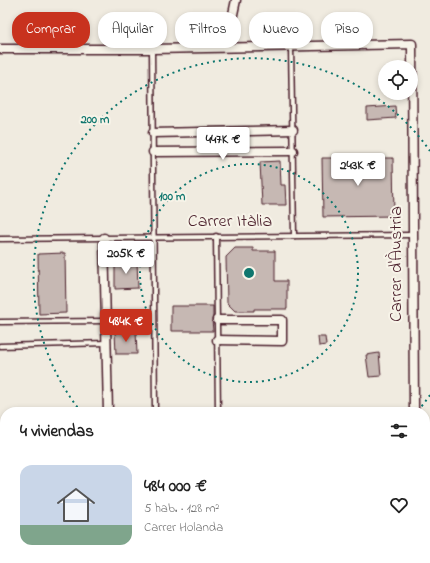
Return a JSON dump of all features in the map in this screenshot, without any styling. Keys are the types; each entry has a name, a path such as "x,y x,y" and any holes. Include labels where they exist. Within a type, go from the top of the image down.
{"street":[{"path":"233,12 236,0"},
{"name":"Carrer d'Àustria","path":"313,46 412,44 414,407"},
{"path":"0,49 189,48"},
{"path":"153,133 292,130"},
{"path":"153,152 293,151"},
{"path":"104,238 108,407"},
{"path":"217,320 282,320 282,341 217,340"}],"lane":[{"path":"291,48 294,236"},
{"path":"152,49 156,407"},
{"name":"Carrer Itàlia","path":"0,239 412,235"},
{"path":"216,236 218,407"},
{"path":"0,322 106,321"},
{"path":"0,346 106,343"}],"building":[{"path":"395,106 396,118 367,120 367,108"},
{"path":"322,158 393,158 394,216 323,217"},
{"path":"280,161 281,185 285,185 286,205 262,205 260,162"},
{"path":"235,248 253,248 253,251 275,251 275,281 287,281 287,309 254,309 254,311 235,311 227,303 226,257"},
{"path":"65,253 66,313 39,314 38,254"},
{"path":"115,261 137,261 138,288 115,289"},
{"path":"171,306 213,306 213,331 171,331"},
{"path":"136,331 137,354 116,354 115,332"},
{"path":"318,337 325,337 326,345 319,346"},
{"path":"379,353 381,376 369,377 366,355"}]}
